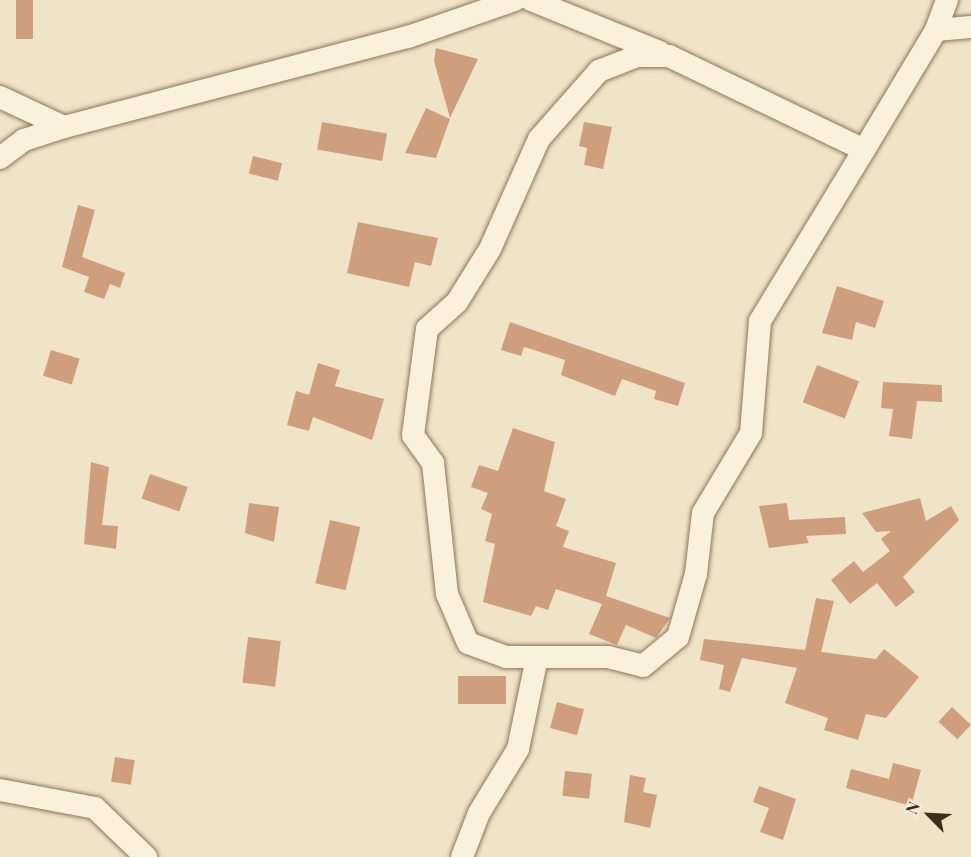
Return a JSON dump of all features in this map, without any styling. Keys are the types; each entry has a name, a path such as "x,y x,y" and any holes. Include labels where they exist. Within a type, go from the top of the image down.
{"street":[{"path":"0,158 24,140 64,127 408,37 515,0"},
{"path":"531,0 669,56 864,150"},
{"path":"669,56 637,56 599,71 581,89 539,139 489,249 457,302 427,329 413,435 433,464 447,594 468,643 506,657 608,657 643,666 678,637 696,574 703,513 752,433 760,321 936,30 946,0"},
{"path":"936,30 971,27"},
{"path":"0,97 64,127"},
{"path":"462,857 479,813 518,748 537,657"},
{"path":"0,790 95,808 146,857"}],"building":[{"path":"16,0 33,0 33,39 16,39"},
{"path":"436,48 478,59 450,118 434,61"},
{"path":"426,108 450,119 436,158 405,153"},
{"path":"322,122 387,133 382,161 317,150"},
{"path":"584,122 612,127 603,169 584,165 587,148 579,146"},
{"path":"253,156 282,163 278,181 249,173"},
{"path":"78,205 95,210 82,257 125,273 120,288 110,284 104,299 84,292 89,277 62,267"},
{"path":"358,222 438,238 431,266 415,262 409,287 347,273"},
{"path":"837,286 884,301 875,328 856,322 852,340 822,333"},
{"path":"510,322 685,383 678,406 654,399 656,391 622,379 615,396 561,375 565,360 531,349 524,347 521,356 501,350"},
{"path":"51,350 80,359 72,385 43,376"},
{"path":"318,363 340,370 335,386 384,399 372,440 313,417 309,431 287,425 296,391 309,395"},
{"path":"817,365 859,381 845,418 803,402"},
{"path":"883,382 942,385 942,402 917,401 912,439 889,436 893,409 881,408"},
{"path":"513,428 555,442 544,491 566,499 556,526 569,531 563,547 616,563 606,596 670,618 656,638 626,625 617,645 589,634 602,604 556,589 548,610 536,606 531,616 483,602 495,544 485,541 492,514 481,509 488,493 471,487 479,465 498,471"},
{"path":"91,462 109,467 102,525 118,526 116,549 84,544"},
{"path":"150,474 188,487 179,512 142,499"},
{"path":"920,498 926,521 951,506 959,520 903,577 915,592 896,607 877,583 850,604 831,580 854,561 863,572 890,551 881,539 891,531 876,532 862,513"},
{"path":"249,503 279,507 274,542 245,533"},
{"path":"787,503 789,520 845,517 846,534 806,536 809,543 769,548 759,506"},
{"path":"330,520 360,527 346,590 315,583"},
{"path":"816,598 834,601 821,652 876,659 884,649 919,677 886,718 866,714 858,740 824,730 828,718 785,703 797,668 742,658 730,692 719,689 724,665 700,660 704,639 805,650"},
{"path":"248,637 281,641 275,687 242,683"},
{"path":"458,676 506,676 506,704 458,704"},
{"path":"557,702 584,709 577,735 550,728"},
{"path":"952,707 971,725 957,739 938,722"},
{"path":"115,757 135,760 131,785 111,782"},
{"path":"893,763 921,770 911,806 846,788 851,769 889,779"},
{"path":"565,771 592,774 589,799 562,796"},
{"path":"630,775 646,778 643,792 657,795 650,828 624,822"},
{"path":"759,786 796,799 783,840 760,832 769,808 753,802"}]}
